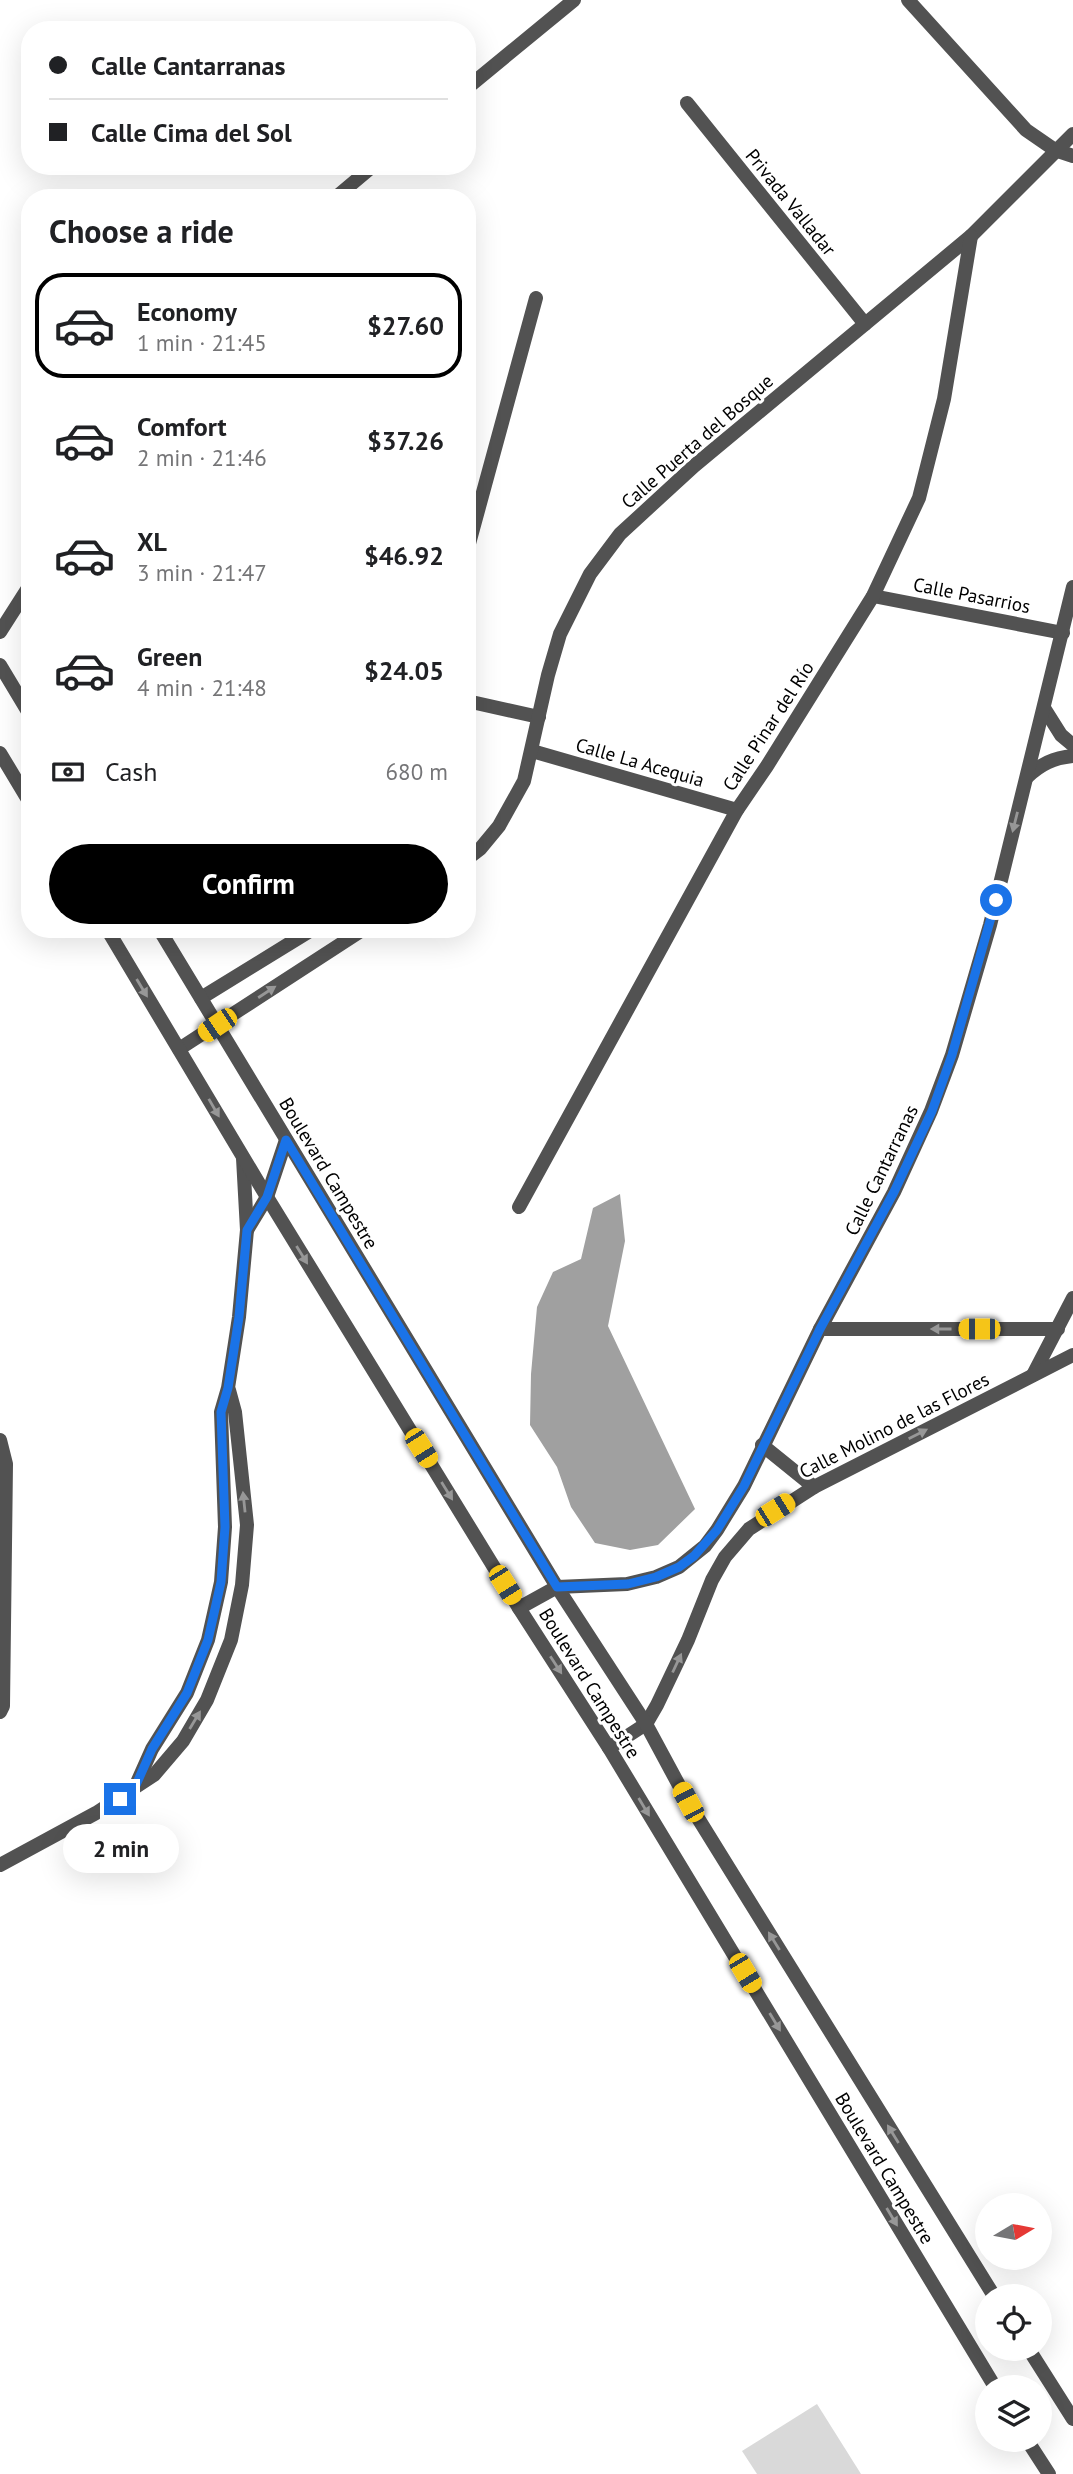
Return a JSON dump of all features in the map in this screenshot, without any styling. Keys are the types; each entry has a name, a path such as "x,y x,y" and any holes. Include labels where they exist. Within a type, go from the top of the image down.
{"street":[{"path":"476,81 574,0"},
{"path":"908,0 1026,130 1055,150 1073,156"},
{"name":"Privada Valladar","path":"687,103 865,324"},
{"name":"Calle Puerta del Bosque","path":"476,850 493,833 524,781 560,634 590,574 620,534 694,466 971,236 1073,134"},
{"path":"346,189 362,175"},
{"name":"Calle Pinar del Río","path":"519,1207 737,810 873,596 919,498 944,399 971,236"},
{"path":"476,518 536,298"},
{"name":"Calle Cantarranas","path":"519,1608 557,1587 628,1584 656,1577 679,1567 705,1546 744,1486 820,1329 894,1192 932,1111 952,1055 990,925 1073,587"},
{"name":"Calle Pasarrios","path":"873,596 1063,633"},
{"path":"0,632 21,599"},
{"path":"0,666 21,700"},
{"path":"476,703 539,717"},
{"path":"1044,708 1061,735 1073,745"},
{"name":"Calle La Acequia","path":"532,751 737,810"},
{"path":"0,753 21,788"},
{"path":"1027,777 1042,764 1073,756"},
{"name":"Boulevard Campestre","path":"112,938 243,1158 519,1608 609,1748 988,2375"},
{"name":"Boulevard Campestre","path":"164,938 557,1587 646,1724 688,1802 987,2284"},
{"path":"201,998 298,938"},
{"path":"179,1049 351,938"},
{"path":"247,1230 267,1197 286,1140"},
{"path":"136,1785 152,1749 187,1693 208,1640 221,1582 225,1527 221,1412 228,1388 239,1317 247,1230 243,1158"},
{"path":"1033,1375 1073,1298"},
{"path":"820,1329 1058,1329"},
{"name":"Calle Molino de las Flores","path":"646,1724 683,1651 712,1580 725,1557 749,1529 814,1487 1073,1354"},
{"path":"0,1865 120,1799 136,1785 154,1775 183,1741 207,1700 231,1640 242,1586 247,1525 235,1412 228,1388"},
{"path":"0,1440 6,1464 3,1706 0,1712"},
{"path":"762,1445 814,1487"},
{"path":"609,1748 646,1724"},
{"path":"1036,2361 1073,2419"},
{"path":"1035,2452 1049,2474"}],"shaded area":[{"path":"620,1194 625,1241 608,1326 695,1509 658,1545 630,1550 595,1543 571,1507 557,1467 530,1425 537,1307 553,1272 581,1259 593,1208"},
{"path":"817,2404 861,2474 757,2474 742,2451"}],"route":[{"path":"120,1799 136,1785 152,1749 187,1693 208,1640 221,1582 225,1527 221,1412 228,1388 239,1317 247,1230 267,1197 286,1140 557,1587 628,1584 656,1577 679,1567 694,1556 717,1530 744,1486 820,1329 894,1192 932,1111 952,1055 996,900"}]}
